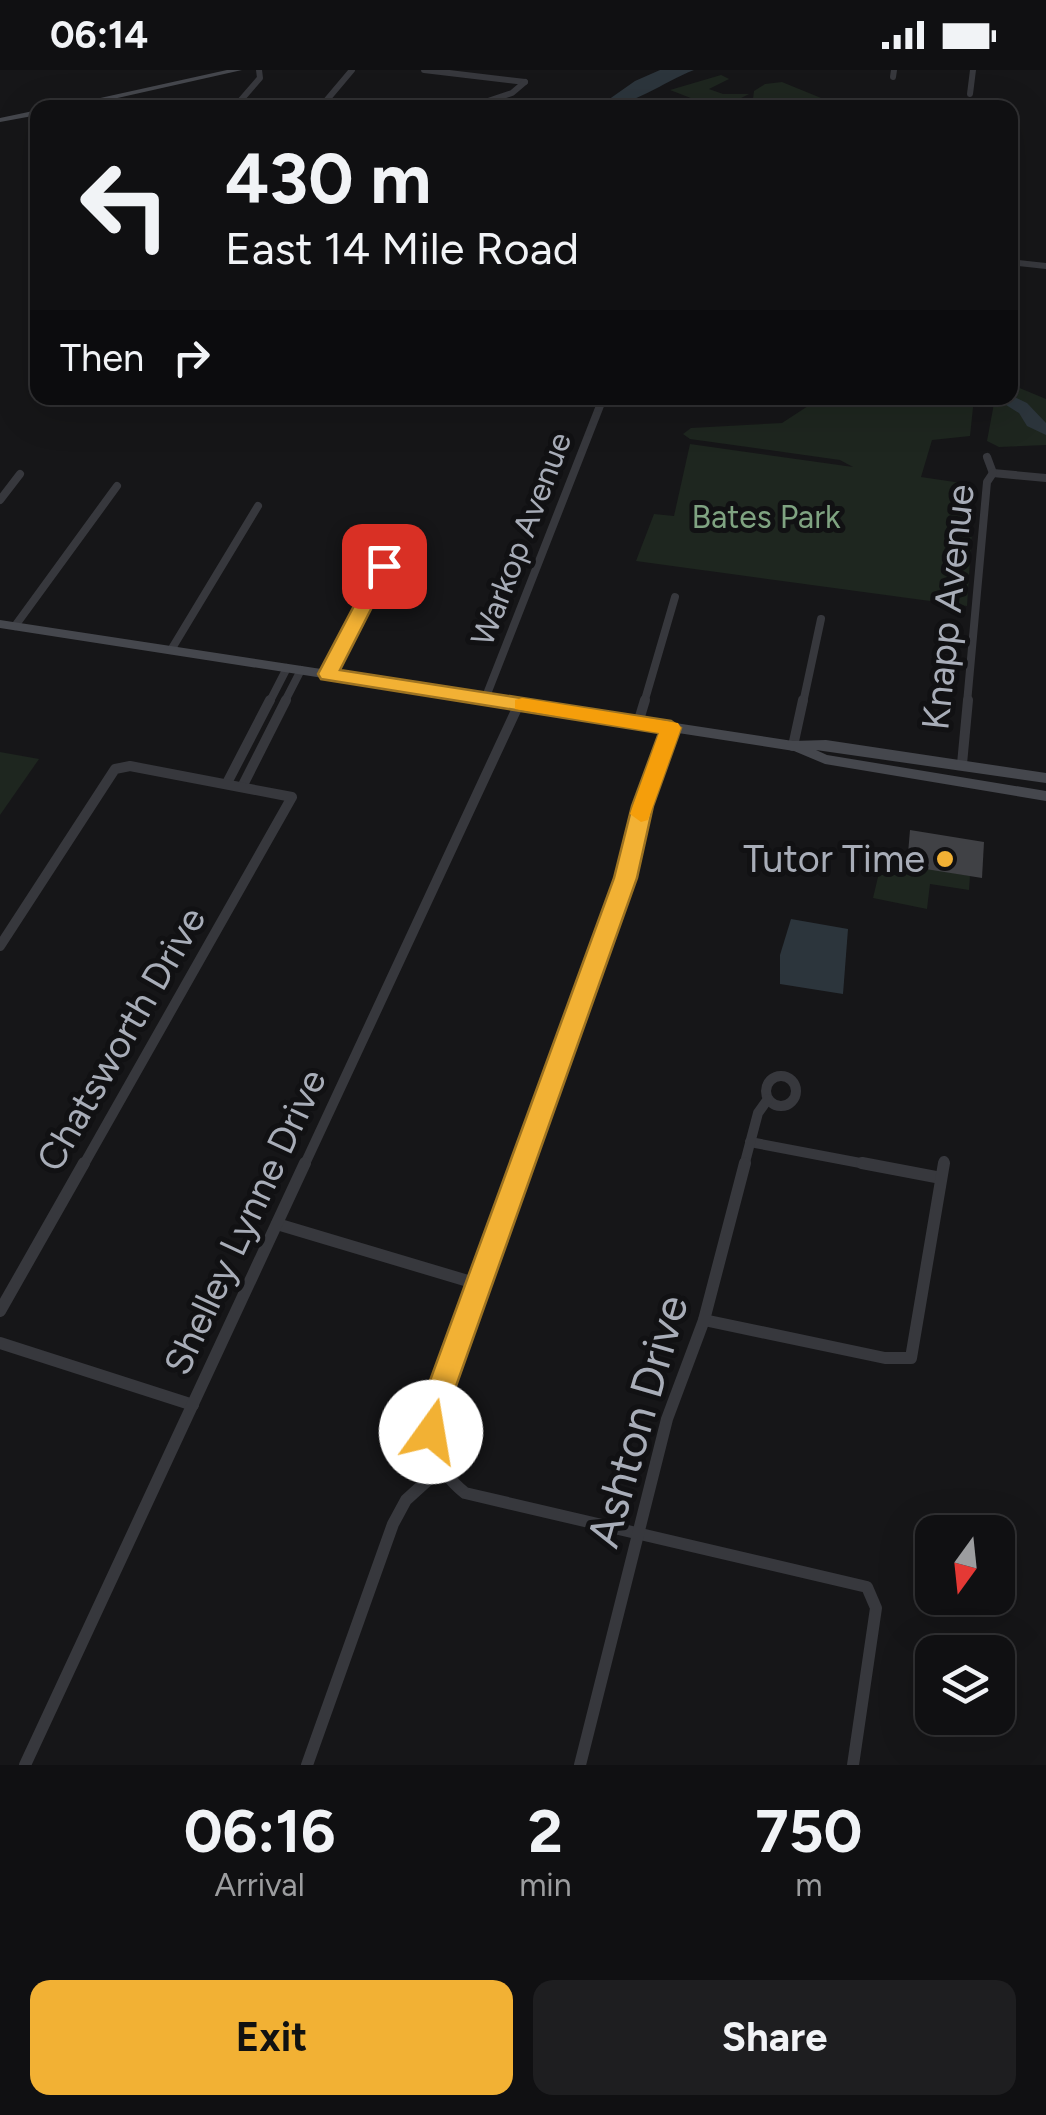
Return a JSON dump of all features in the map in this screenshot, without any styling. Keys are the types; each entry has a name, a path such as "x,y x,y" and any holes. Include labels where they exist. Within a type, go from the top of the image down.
{"main road":[{"path":"97,100 238,70"},
{"path":"0,120 30,114"},
{"path":"8,625 793,746 826,745 1046,778"},
{"path":"793,746 825,759 1046,796"}],"street":[{"path":"241,100 260,78 259,70"},
{"path":"327,100 352,70"},
{"path":"424,70 525,82 512,93 491,100"},
{"path":"970,94 973,70"},
{"path":"1018,263 1046,266"},
{"name":"Warkop Avenue","path":"485,699 600,405"},
{"name":"Knapp Avenue","path":"962,764 987,482 993,472 987,457"},
{"path":"993,472 1046,478"},
{"path":"0,500 20,474"},
{"path":"8,625 117,486"},
{"path":"171,650 258,506"},
{"path":"328,674 400,535"},
{"path":"638,723 675,597"},
{"path":"793,746 820,619"},
{"path":"228,783 294,669"},
{"path":"0,946 119,767 243,786 294,669"},
{"name":"Shelley Lynne Drive","path":"26,1765 519,704"},
{"path":"671,728 642,806 626,878 432,1420 432,1446 439,1470 451,1483 482,1498 856,1582 872,1592 876,1608 853,1765"},
{"name":"Chatsworth Drive","path":"0,1311 292,797 243,786"},
{"name":"Ashton Drive","path":"580,1765 667,1418 704,1320 758,1113 768,1099"},
{"path":"750,1142 941,1178"},
{"path":"704,1320 885,1358 911,1358 944,1160"},
{"path":"277,1224 478,1284"},
{"path":"0,1343 192,1405"},
{"path":"307,1765 393,1524 406,1500 439,1470"}],"green space":[{"path":"721,75 729,79 709,89 723,94 749,94 737,100 696,100 670,90"},
{"path":"782,82 826,100 753,100 754,91 765,84"},
{"path":"1018,387 1046,399 1046,445 999,447 987,441 994,405 1018,405"},
{"name":"Bates Park","path":"973,405 970,436 932,440 921,477 975,485 967,606 636,561 654,514 674,516 690,444 853,467 840,460 690,439 683,434 691,428 782,423 808,406"},
{"path":"0,752 39,759 0,815"},
{"path":"882,860 970,876 969,890 930,884 927,909 873,898"}],"shaded area":[{"path":"660,70 694,70 634,99 608,100"},
{"path":"791,919 848,929 843,994 780,984 780,955"}],"building":[{"name":"Tutor Time","path":"910,830 984,842 982,878 907,866"}],"waterway":[{"path":"1018,404 1033,423 1046,430"}],"slow traffic":[{"path":"522,705 671,728 641,814"}],"place":[{"name":"Tutor Time","path":"945,859"}],"route":[{"path":"384,566 328,674 671,728 642,806 626,878 442,1386 431,1432"}]}
